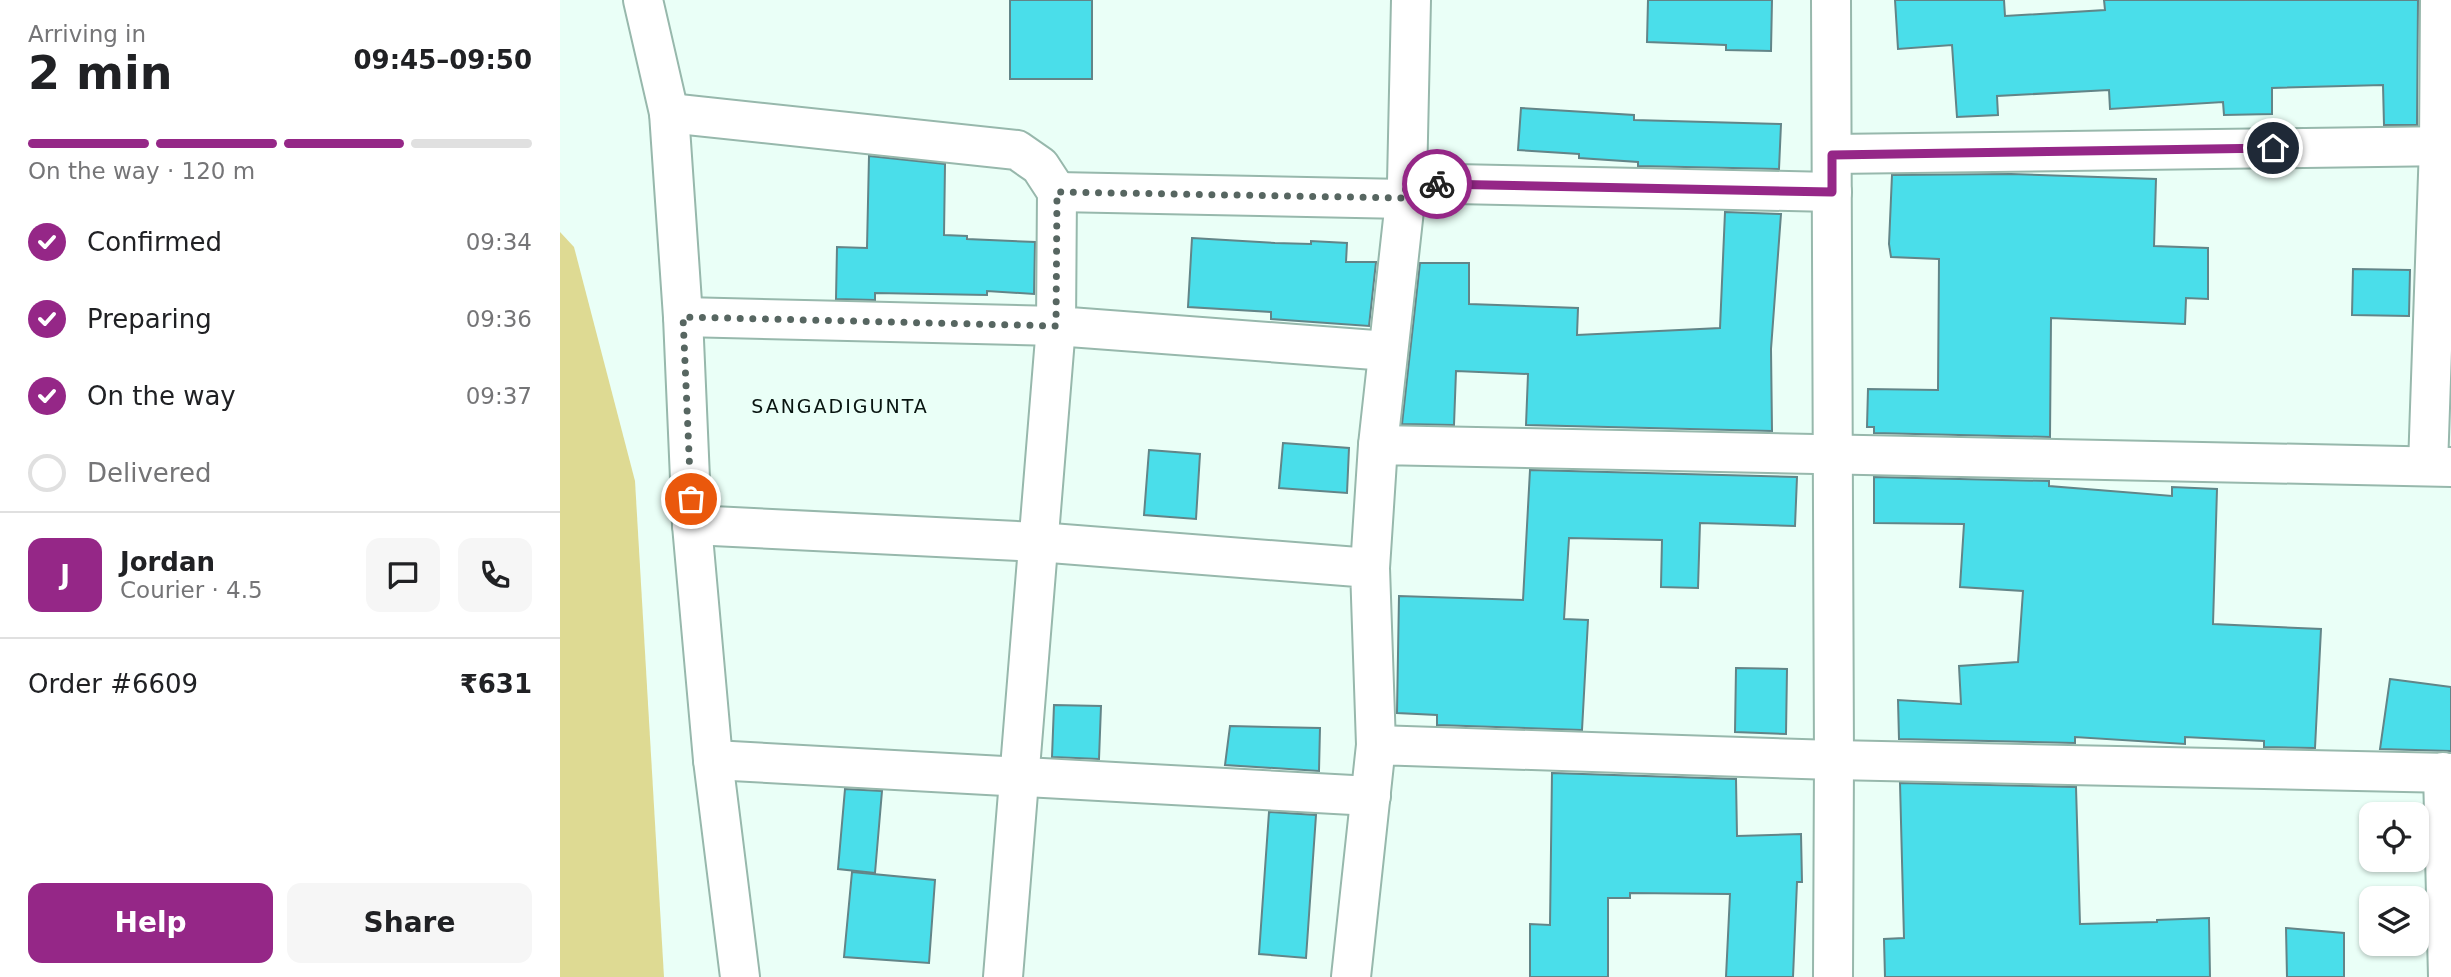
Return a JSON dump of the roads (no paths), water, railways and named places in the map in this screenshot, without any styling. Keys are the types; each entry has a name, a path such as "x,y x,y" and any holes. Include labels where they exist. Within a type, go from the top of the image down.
{"street":[{"path":"643,0 669,113 683,317 692,525 713,761 740,977"},
{"path":"1351,977 1376,745 1370,568 1378,445 1406,191 1410,0"},
{"path":"1831,0 1833,977"},
{"path":"1378,445 2440,467 2445,146 2440,0"},
{"path":"669,113 1017,150 1040,166 1057,192 1056,326 1003,977"},
{"path":"1832,155 2445,146"},
{"path":"1057,192 1832,192"},
{"path":"683,317 1056,326 1388,351"},
{"path":"692,525 1038,542 1370,568"},
{"path":"1376,745 1834,760 2447,772 2448,977"},
{"path":"713,761 1371,796"}],"district":[{"name":"SANGADIGUNTA","path":"840,406"}]}
